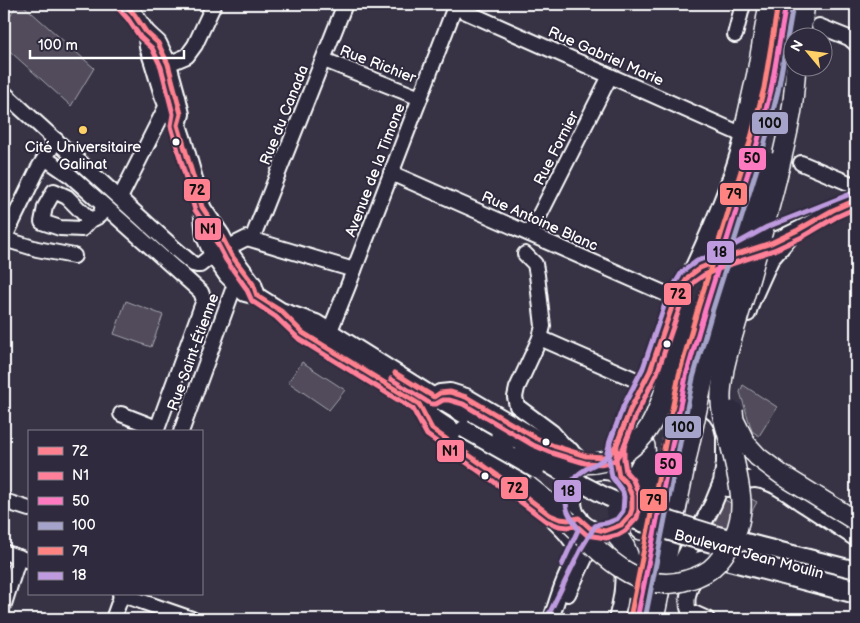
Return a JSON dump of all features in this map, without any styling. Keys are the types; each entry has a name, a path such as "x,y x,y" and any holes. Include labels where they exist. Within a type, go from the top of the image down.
{"highway":[{"path":"790,7 797,28"},
{"path":"654,619 691,357 757,144 790,7"},
{"path":"743,135 757,73 790,7"},
{"path":"637,619 679,450 704,377 744,239 771,156 792,78"},
{"path":"426,400 434,420 518,478 540,502 615,565 634,576 654,582 675,584 695,578 712,568 731,545 740,518 741,503 739,480 723,420 720,396 724,370 777,178 791,118 794,78"},
{"path":"501,435 520,440 559,459 588,464 603,462 620,456 635,445 650,428 660,407 771,90"},
{"path":"751,275 732,382 734,420 746,444 758,457 782,475 856,521"},
{"path":"627,619 646,498 648,474 645,446"},
{"path":"605,531 618,536 623,542 632,568 632,590"},
{"path":"654,619 678,570"}],"main road":[{"name":"Boulevard Jean Moulin","path":"125,4 146,32 148,47 154,62 163,71 178,97 181,114 178,125"},
{"name":"Boulevard Jean Moulin","path":"163,71 166,105 178,125 202,207 204,237 216,259 235,284 245,292 258,296 281,311 303,333 323,336 426,400 467,423 577,494 602,507 636,522 669,533 856,582"},
{"name":"Boulevard Jean Moulin","path":"202,207 221,235 232,256 253,284 258,296"},
{"path":"621,477 627,484 632,496 630,515 621,525 605,531 590,528 582,522 575,512 574,496 576,489 581,482 594,473 606,472 628,478 633,475 638,468 645,446 646,417 650,406 655,398 662,394 669,391 680,391 694,397 716,414 722,423 738,438 856,514"},
{"path":"426,400 440,393 450,392 466,397 536,438 554,446 567,449 594,473"},
{"name":"Boulevard Jean Moulin","path":"467,423 501,435 582,484 637,510 718,535 856,570"},
{"path":"678,570 722,482 725,435 722,423"},
{"path":"725,446 760,479 780,488 856,538"},
{"path":"712,504 725,491 754,472 774,476 856,529"},
{"path":"540,502 550,514 560,519 582,522"}],"street":[{"path":"163,71 187,56 214,4"},
{"name":"Rue du Canada","path":"252,239 345,4"},
{"path":"735,34 743,4"},
{"name":"Rue Gabriel Marie","path":"456,5 743,135"},
{"name":"Avenue de la Timone","path":"323,336 354,270 456,5"},
{"path":"818,26 856,41"},
{"name":"Rue Richier","path":"324,60 420,98"},
{"name":"Rue Fornier","path":"530,234 610,76"},
{"path":"4,93 193,264 200,265 216,259 227,247 248,238 354,270"},
{"path":"120,198 166,105"},
{"path":"594,473 604,468 613,459 630,410 650,371 675,298 688,277 720,203 737,158 743,135"},
{"path":"56,140 4,239 37,249 74,256"},
{"path":"45,158 71,176 201,292 204,300 156,430 121,414"},
{"path":"801,163 856,186"},
{"path":"71,176 82,164"},
{"name":"Rue Antoine Blanc","path":"391,173 675,298"},
{"path":"771,238 798,222 856,200"},
{"path":"90,220 101,214 103,205"},
{"path":"688,277 700,268 728,256 771,238 798,230 833,210"},
{"path":"771,260 798,230"},
{"path":"722,423 726,418 729,377 752,302 771,260 773,249 771,238"},
{"path":"525,254 535,264 543,326 540,338 511,386 517,406 548,429 567,449 586,456 605,457 610,454 617,444"},
{"name":"Rue Saint-Étienne","path":"182,430 235,284"},
{"path":"540,338 643,383"},
{"path":"617,444 616,459 621,477"},
{"path":"4,501 28,509"},
{"path":"540,502 573,542 577,551"},
{"path":"551,619 563,583 585,532 582,522"},
{"path":"555,619 588,552 605,531 615,544 622,568 623,585 616,619"},
{"path":"4,552 24,559 4,604"},
{"path":"678,570 692,561 700,558 709,558 856,596"},
{"path":"707,619 687,615 687,604 697,572 701,565 709,558"},
{"path":"113,619 120,596"},
{"path":"127,596 192,619"}],"shaded area":[{"path":"17,4 22,4 94,68 71,106 4,46 4,26"},
{"path":"126,301 163,315 151,347 114,334"},
{"path":"302,362 345,390 329,410 288,382"},
{"path":"743,385 777,407 759,436 752,431 740,392"},
{"path":"744,495 757,502 743,527 731,520 726,530 714,524 725,500 738,507"}],"transit line":[{"name":"72","path":"125,4 146,32 158,43 168,64 181,114 178,125 202,207 221,235 232,256 253,284 257,296 281,311 303,333 419,404 432,429 550,515 568,520 579,518 590,528 605,531 621,525 630,515 632,496 627,484 619,476 616,459 617,444 630,410 650,371 675,298 688,277 700,268 771,243 856,200"},
{"name":"79","path":"630,618 679,375 750,142 764,88 778,4"},
{"name":"50","path":"637,619 686,376 757,144 771,90 786,4"},
{"name":"100","path":"645,619 693,378 764,146 778,91 793,5"},
{"name":"N1","path":"119,9 140,37 152,48 161,67 173,114 171,126 195,210 246,288 252,301 276,317 299,339 413,409 427,435 546,521 559,526 577,526 587,535 606,538 618,535 625,531 637,518 639,495 633,480 626,472 624,446 637,413 657,373 682,301 694,282 704,275 731,264 774,250 856,208"},
{"name":"18","path":"548,616 581,549 595,526 617,519 623,511 623,492 612,477 609,459 610,442 623,407 643,368 668,295 682,272 697,261 725,250 767,227 853,193"},
{"name":"72","path":"395,373 434,397 440,393 450,392 466,397 536,438 586,456 605,457 610,454 617,444 625,423"},
{"name":"N1","path":"391,379 431,404 436,404 443,400 463,404 533,445 585,463 606,464 615,460 624,447 632,426"},
{"name":"18","path":"562,565 578,530 567,509 567,491 576,477 606,457 614,430"}],"place":[{"name":"Cité Universitaire Galinat","path":"83,130"}]}
